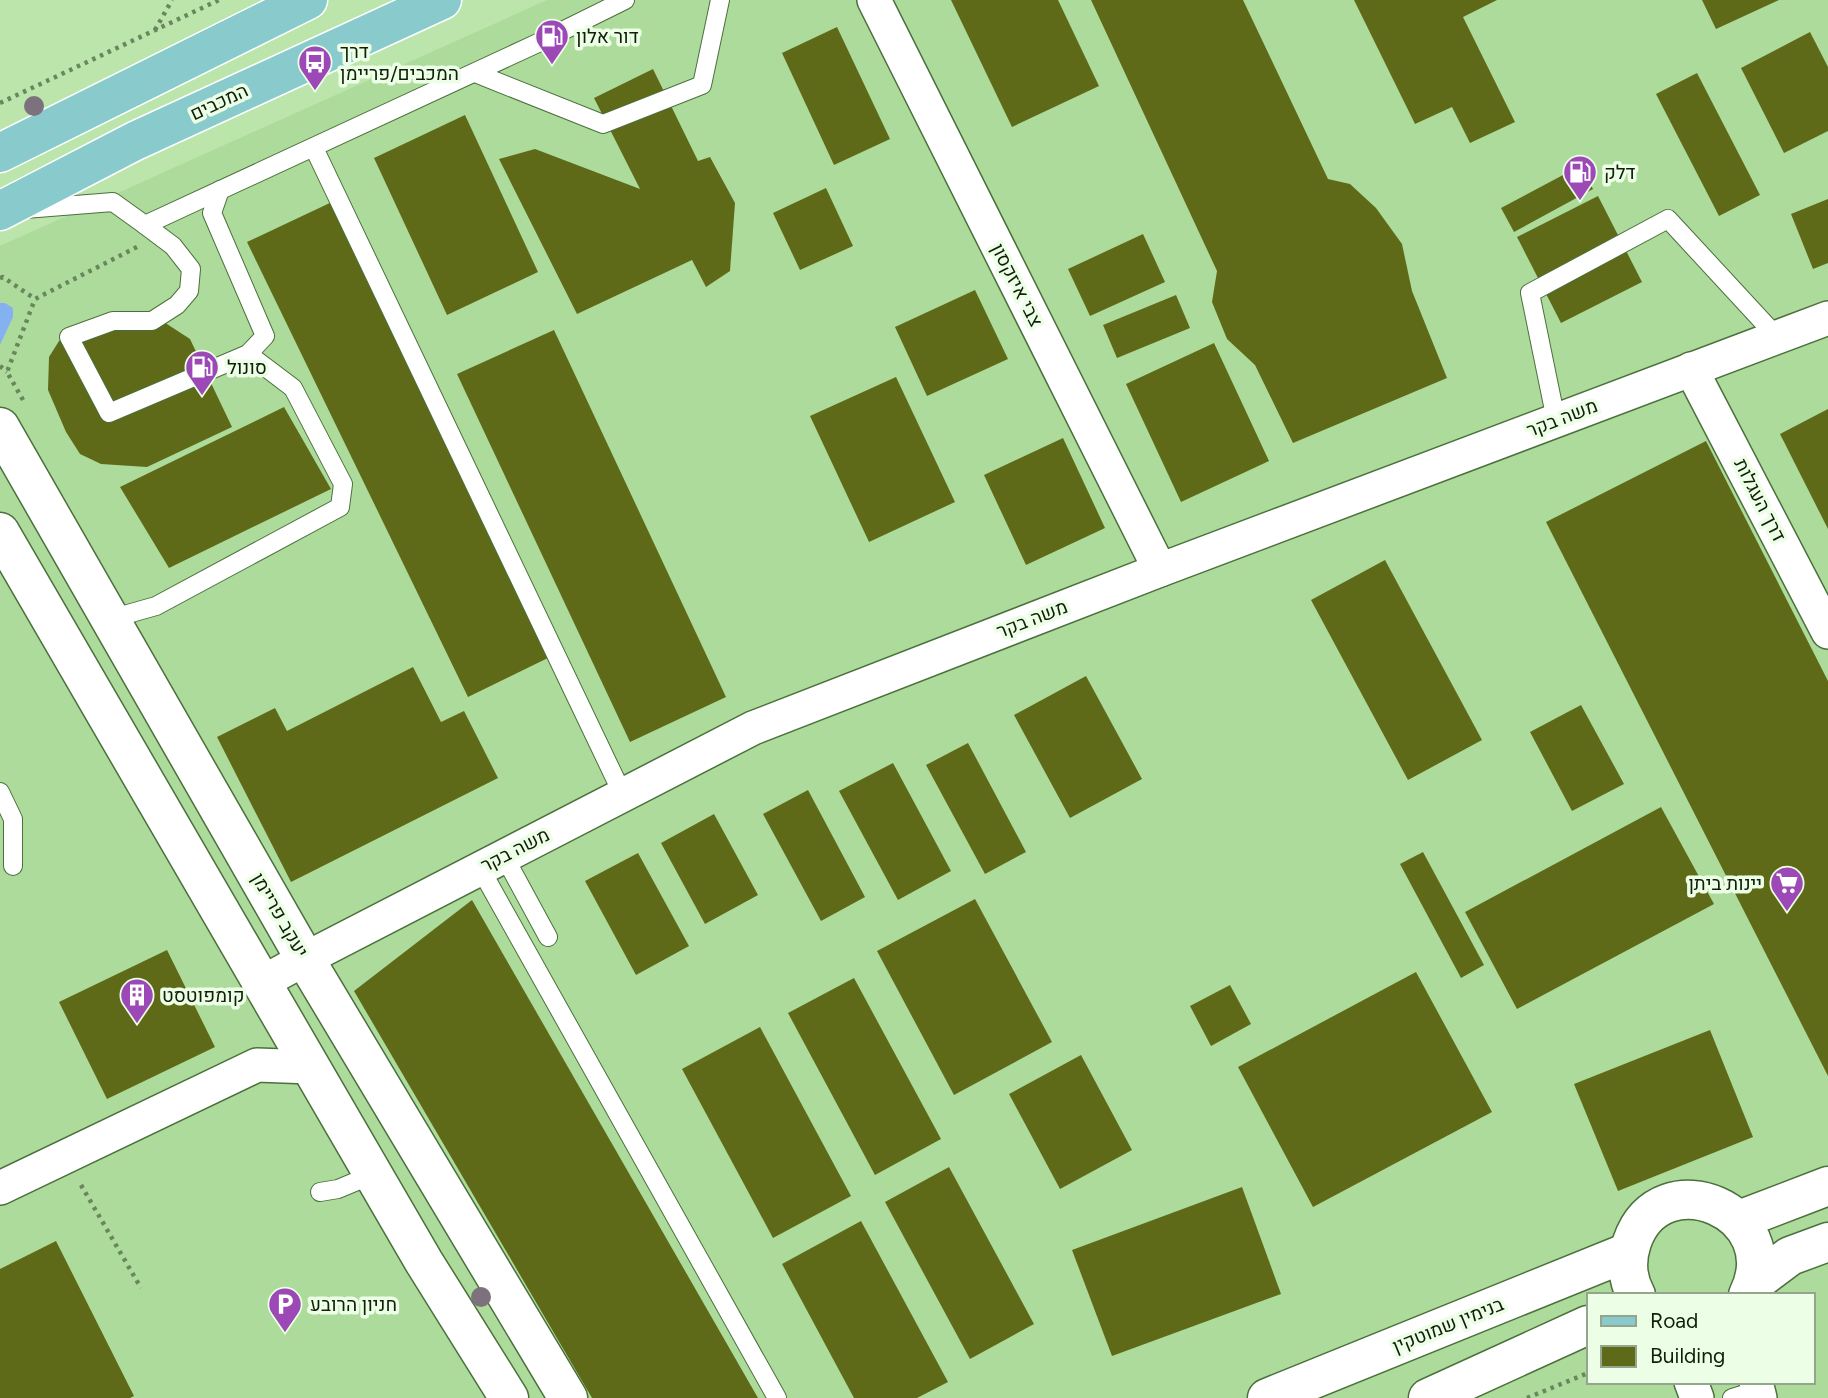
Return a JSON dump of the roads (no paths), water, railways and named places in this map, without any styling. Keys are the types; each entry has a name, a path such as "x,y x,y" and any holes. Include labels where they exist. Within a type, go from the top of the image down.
{"main road":[{"path":"0,153 308,0"},
{"name":"המכבים","path":"0,211 135,141 442,0"},
{"name":"יעקב פריימן","path":"14,417 110,619 305,959 568,1398"},
{"path":"0,532 424,1262 509,1398"},
{"path":"1739,1220 1828,1186"},
{"path":"1635,1293 1628,1272 1629,1252 1635,1232 1648,1216 1665,1205 1684,1200 1704,1200 1723,1208 1739,1220 1751,1239 1756,1261 1751,1289"},
{"path":"1751,1289 1790,1256 1828,1242"},
{"name":"בנימין שמוטקין","path":"1267,1398 1629,1252"},
{"path":"1428,1398 1587,1325"}],"street":[{"name":"צבי איזקסון","path":"874,0 1160,570"},
{"name":"משה בקר","path":"263,982 753,728 1160,570 1828,318"},
{"name":"דרך העגלות","path":"1691,369 1828,632"},
{"path":"257,1065 282,1017"},
{"path":"0,1188 257,1065 311,1067"}],"lane":[{"path":"152,230 220,190 475,73 625,0"},
{"path":"475,73 603,124 702,85 720,0"},
{"path":"314,148 623,795"},
{"path":"0,211 113,202 173,246 191,269 190,291 177,305 152,321 113,321 69,337 109,413 248,354 265,336 212,213 220,190"},
{"path":"1556,420 1530,293 1668,219 1777,337"},
{"path":"110,619 156,606 340,507 343,484 293,388 248,354"},
{"path":"0,792 13,819 13,866"},
{"path":"492,862 548,937"},
{"path":"492,862 777,1398"}],"water":[{"path":"0,303 13,308 13,317 0,345"}],"place":[{"name":"דור אלון","path":"552,66"},
{"name":"דרך המכבים/פריימן","path":"315,92"},
{"name":"דלק","path":"1580,202"},
{"name":"סונול","path":"202,397"},
{"name":"יינות ביתן","path":"1787,913"},
{"name":"קומפוטסט","path":"137,1025"},
{"name":"חניון הרובע","path":"285,1334"}]}
